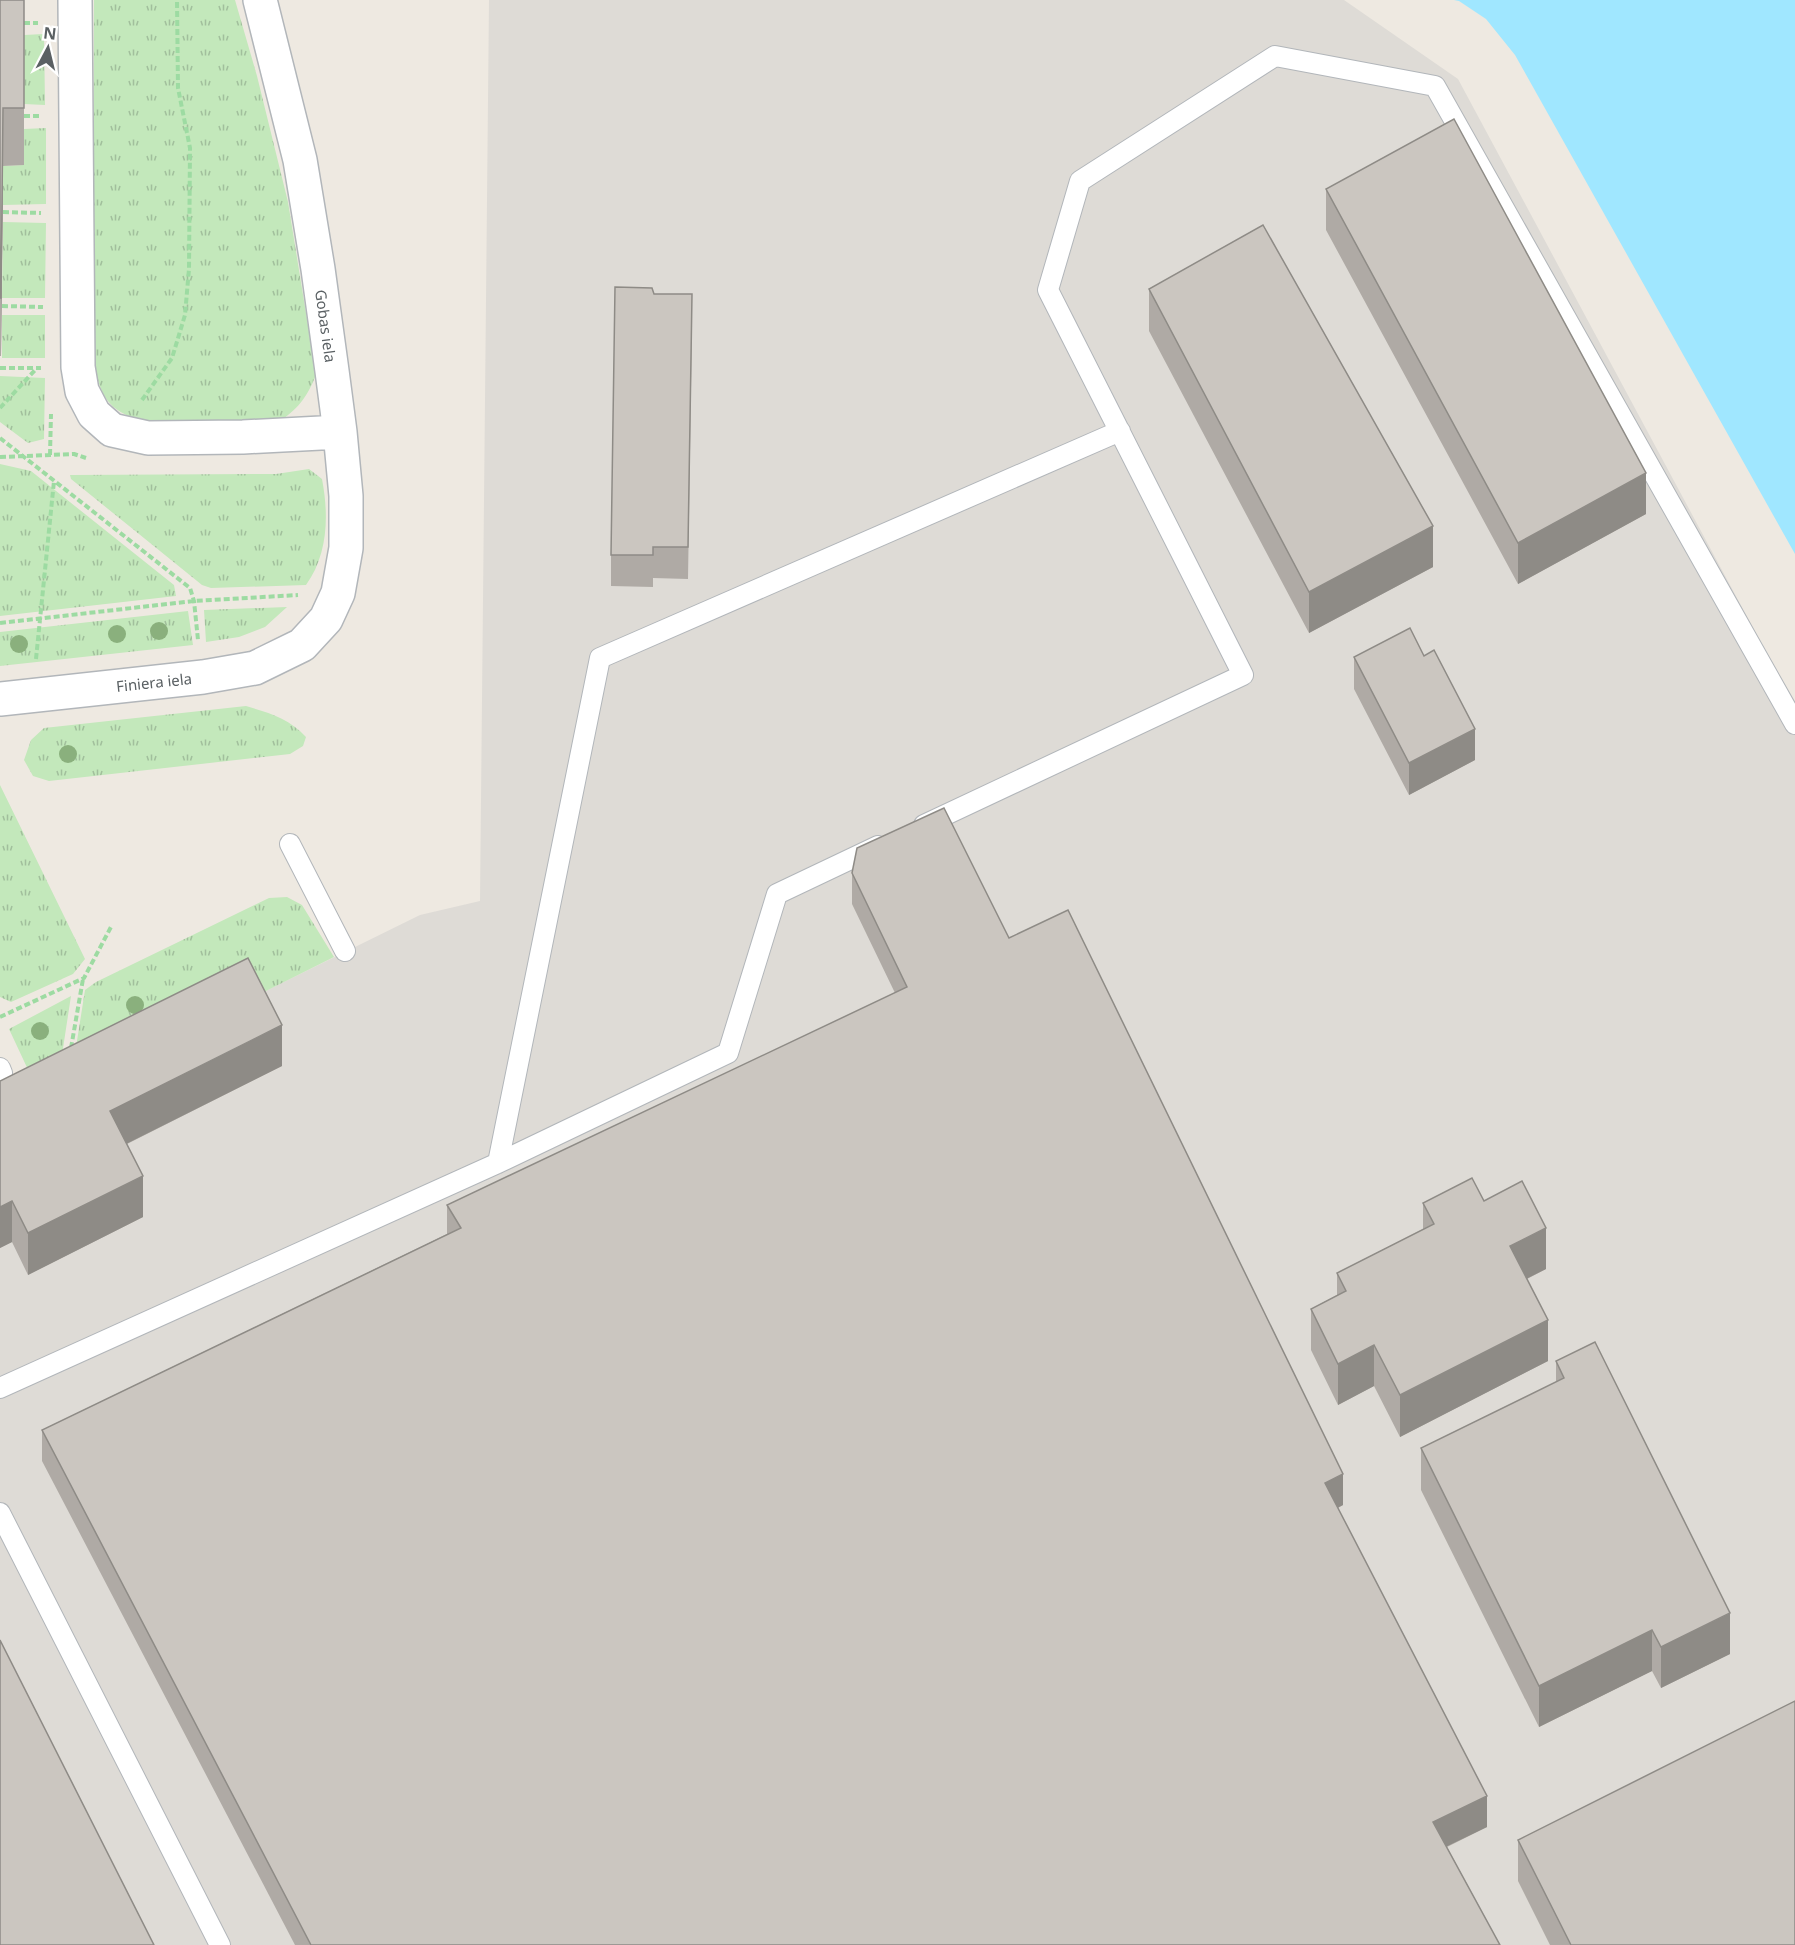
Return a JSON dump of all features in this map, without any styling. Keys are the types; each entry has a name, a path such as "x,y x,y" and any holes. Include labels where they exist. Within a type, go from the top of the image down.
{"street":[{"path":"75,0 78,367 82,391 94,414 112,429 148,438 243,437 340,432"},
{"name":"Gobas iela","path":"260,0 300,160 318,269 340,432 346,496 346,548 338,592 326,619 302,645"},
{"name":"Finiera iela","path":"0,699 202,677 255,668 302,645"}],"lane":[{"path":"0,1388 498,1163 728,1053 777,894 1243,675 1048,290 1080,181 1275,56 1435,86 1795,724"},
{"path":"498,1163 600,658 1120,431"},
{"path":"290,844 345,951"},
{"path":"0,1513 220,1945"}],"path":[{"path":"112,429 134,411 172,358 185,315 189,269 190,148 178,88 177,0"},
{"path":"3,212 43,213"},
{"path":"2,306 52,308"},
{"path":"0,408 36,368"},
{"path":"0,438 190,588 194,601 202,677"},
{"path":"32,695 54,481"},
{"path":"0,623 194,601 338,592"},
{"path":"69,1057 84,978 112,925"},
{"path":"0,1017 84,978"}],"shaded area":[{"path":"489,0 1344,0 1458,79 1795,706 1795,1945 0,1945 0,1122 420,915 480,901"}],"green space":[{"path":"94,0 235,0 257,76 288,202 316,375 301,403 277,423 143,422 113,406 107,400 99,383 93,360"},
{"path":"44,34 45,105 24,104 24,35"},
{"path":"46,128 46,204 3,205 3,166 23,165 24,129"},
{"path":"3,222 46,223 45,298 2,298"},
{"path":"2,315 45,315 45,358 2,358"},
{"path":"0,376 45,378 44,439 28,443 0,422"},
{"path":"0,464 31,471 174,585 176,596 0,616"},
{"path":"309,469 322,479 326,520 319,561 306,585 211,588 202,585 71,479 70,475 276,474"},
{"path":"287,607 265,627 239,637 206,642 204,610"},
{"path":"188,611 193,645 0,666 0,632"},
{"path":"246,706 293,725 306,737 303,746 290,754 49,781 33,776 24,760 31,740 44,728"},
{"path":"0,785 85,959 73,974 11,1002 0,997"},
{"path":"287,897 302,905 334,957 248,1000 71,1079 85,990 96,982 269,898"},
{"path":"71,996 58,1081 38,1091 9,1029"}],"water":[{"path":"1454,0 1795,0 1795,554 1515,55 1486,19"}],"building":[{"path":"0,0 24,0 24,108 3,108 1,298 0,298"},
{"path":"1454,119 1646,473 1518,543 1326,189"},
{"path":"1263,225 1433,526 1309,592 1149,289"},
{"path":"615,287 652,288 654,294 692,294 688,547 653,547 653,555 611,555"},
{"path":"1410,628 1424,656 1434,650 1475,729 1409,763 1354,657"},
{"path":"944,808 1009,938 1068,910 1343,1474 1325,1483 1487,1796 1433,1822 1500,1945 311,1945 42,1430 461,1228 447,1205 907,987 852,873 857,848"},
{"path":"248,958 282,1025 110,1111 143,1176 28,1233 12,1201 0,1207 0,1081"},
{"path":"1472,1178 1484,1201 1522,1181 1546,1228 1510,1246 1548,1320 1400,1395 1374,1345 1338,1364 1311,1309 1346,1291 1337,1273 1434,1224 1423,1203"},
{"path":"1595,1342 1730,1613 1661,1647 1652,1630 1539,1686 1421,1448 1564,1378 1556,1361"},
{"path":"0,1640 154,1945 0,1945"},
{"path":"1795,1701 1795,1945 1571,1945 1518,1840"}]}
